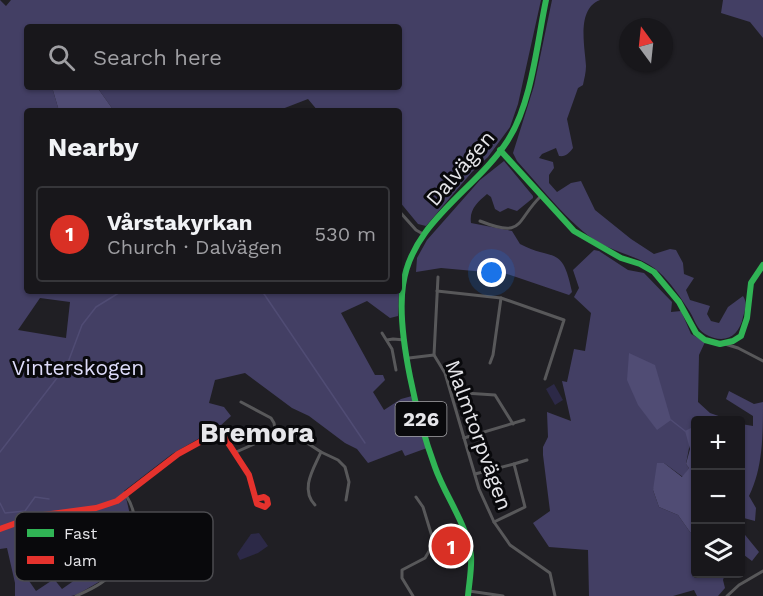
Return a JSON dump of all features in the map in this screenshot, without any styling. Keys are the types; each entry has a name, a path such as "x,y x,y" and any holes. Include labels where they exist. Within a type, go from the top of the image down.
{"street":[{"name":"Dalvägen","path":"468,593 471,571 469,546 426,439 409,357 403,294 405,278 410,258 424,235 500,150 513,129 522,105 546,0"},
{"path":"500,150 574,231 621,258 640,264 654,272 679,302 696,333 705,340 738,348 763,361"},
{"path":"480,221 505,228 517,227 527,210 541,196"},
{"path":"402,214 416,230 424,235"},
{"path":"720,344 733,341 741,336 745,327 751,283 763,265"},
{"path":"434,355 438,278"},
{"path":"437,291 501,298 564,320 545,379"},
{"path":"490,363 501,298"},
{"path":"382,333 392,349 396,370"},
{"path":"387,340 406,340"},
{"name":"Malmtorpvägen","path":"409,357 434,355 445,373 479,489 494,522 510,545 550,573 555,596"},
{"path":"452,396 465,393 495,395 513,424"},
{"path":"241,402 271,418 276,434"},
{"path":"464,438 524,420"},
{"path":"62,512 102,506 126,495 178,454 218,432 221,432 249,476 256,499"},
{"path":"234,453 276,434 298,437 338,460 345,467 349,483 346,500"},
{"path":"315,505 309,499 306,489 321,452"},
{"path":"476,474 527,460"},
{"path":"494,522 526,506 514,464"},
{"path":"126,495 133,512"},
{"path":"413,596 402,578 402,570 425,558 434,543 423,507 417,497"},
{"path":"0,530 15,524"},
{"path":"727,596 745,581 763,571"},
{"path":"76,596 105,581"},
{"path":"468,593 503,596"}],"shaded area":[{"path":"53,90 99,90 112,108 58,108"},
{"path":"629,353 655,365 671,420 657,430 638,405 627,380"},
{"path":"554,384 563,400 555,405 546,389"},
{"path":"691,428 691,532 678,515 659,507 653,490 657,463 664,463 682,477 689,468 686,464 690,449 685,431"},
{"path":"259,533 268,546 240,560 237,554 251,534"}],"green space":[{"name":"Vinterskogen","path":"0,0 6,6 11,0 541,0 518,104 510,127 488,157 472,172 426,226 418,224 402,205 402,108 316,108 308,99 285,108 112,108 99,90 402,90 402,24 24,24 24,90 53,90 58,108 24,108 24,294 399,294 398,316 390,318 367,301 341,313 375,375 383,375 385,380 373,392 384,410 401,399 412,396 427,448 405,456 402,450 368,463 357,449 345,443 309,416 292,408 245,373 215,380 209,403 224,407 231,416 219,427 172,454 124,491 129,512 15,512 15,581 29,581 36,591 51,581 56,581 62,589 73,581 100,581 71,596 15,596 15,583 7,548 0,549","holes":["40,298 70,302 66,338 18,330"]},
{"path":"552,0 600,0 592,5 585,20 586,66 583,85 578,88 567,119 573,148 564,156 559,156 556,148 542,154 539,158 553,162 554,168 549,175 549,183 557,192 571,183 581,181 595,210 631,239 654,254 670,249 676,250 683,263 684,274 694,278 686,290 690,300 710,306 707,314 711,321 719,323 728,307 743,296 746,306 741,324 730,337 718,339 702,332 679,296 659,272 645,262 606,246 588,235 517,161 513,153 534,86"},
{"path":"723,0 763,0 763,38 750,22 721,13"},
{"path":"504,161 533,198 517,211 508,208 500,212 495,209 491,197 487,194 473,210 471,223 512,231 520,244 555,256 564,266 568,277 572,292 569,295 507,274 441,268 416,272 417,258 427,240 480,180"},
{"path":"594,250 628,270 644,273 672,302 671,312 681,311 691,334 705,342 699,355 698,402 710,413 719,416 691,416 691,438 686,464 689,468 683,477 664,463 653,490 659,507 678,515 691,532 691,578 724,578 725,588 718,596 697,596 694,590 673,596 589,596 588,550 549,547 533,523 550,511 543,455 543,447 548,437 547,412 571,421 562,381 567,382 574,349 585,351 591,313 574,297 579,288 573,270"},
{"path":"729,391 754,404 763,402 760,463 749,496 756,508 755,521 745,518 745,425 753,426 753,416 726,399"},
{"path":"745,535 759,552 752,561 745,556"}],"waterway":[{"path":"0,452 67,365 82,325 96,307 117,294"},
{"path":"264,294 365,443"},
{"path":"671,420 685,431"},
{"path":"0,503 5,513 25,511 35,497 49,499"}],"traffic: fast":[{"path":"468,596 471,571 469,544 435,467 410,377 403,327 403,285 409,262 419,242 447,207 495,158 516,125 533,72 546,0"},
{"path":"500,150 574,231 621,258 640,264 654,272 679,302 696,333 705,340 720,344 733,341 741,336 747,318 751,283 763,265"}],"traffic: jam":[{"path":"66,512 96,508 117,501 178,454 218,432 221,432 249,475 257,504 265,507 268,504 264,497 256,499"},
{"path":"0,529 15,524"}],"place":[{"name":"Vårstakyrkan","path":"451,546"}],"district":[{"name":"Bremora","path":"257,433"}]}
